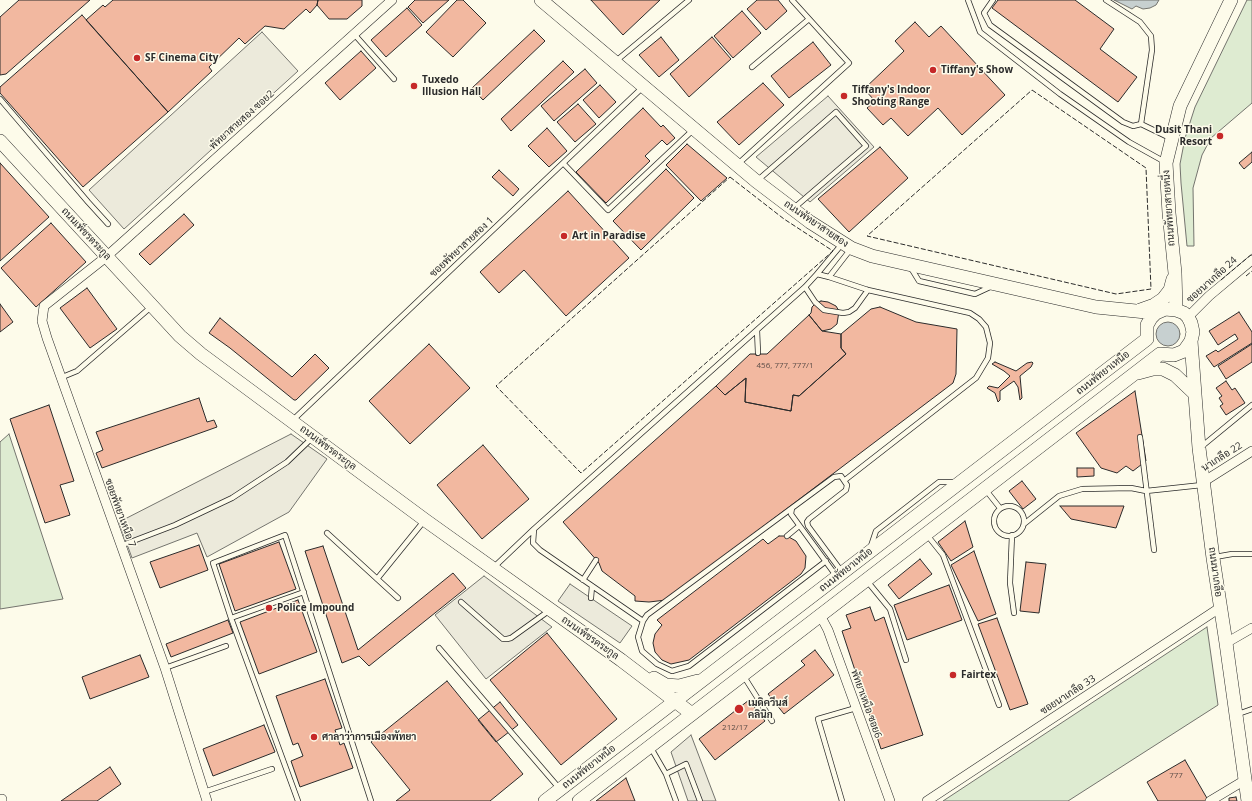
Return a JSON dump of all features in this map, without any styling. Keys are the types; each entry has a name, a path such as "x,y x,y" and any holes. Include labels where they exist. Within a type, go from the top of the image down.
{"main road":[{"name":"ถนนพัทยาสายสอง","path":"541,0 756,181 793,210 847,246 872,256 1096,307 1156,313 1165,309 1176,310"},
{"name":"ถนนพัทยาสายหนึ่ง","path":"1176,310 1175,273 1166,163 1180,106 1231,0"},
{"name":"ถนนเพ็ชรตระกูล","path":"0,141 180,336 201,354 425,520 621,660 692,714"},
{"path":"1137,311 1154,305 1163,298 1170,290 1175,273"},
{"path":"1176,310 1184,313 1188,317"},
{"name":"ถนนพัทยาเหนือ","path":"545,801 1147,339 1147,325 1156,313"},
{"name":"ถนนนาเกลือ","path":"1188,317 1193,332 1191,341 1199,448 1213,558 1237,715 1248,801"},
{"name":"ถนนพัทยาเหนือ","path":"579,801 1160,354 1174,355 1184,350 1191,341"},
{"path":"1134,374 1153,369 1163,369 1175,375 1194,394"},
{"path":"621,660 666,685 680,686 704,679"}],"street":[{"name":"พัทยาสายสอง ซอย2","path":"106,257 392,0"},
{"name":"ซอยพัทยาเหนือ 7","path":"106,257 44,306 42,321 60,378 165,668 207,801"},
{"name":"ซอยนาเกลือ 24","path":"1188,317 1209,296 1252,260"},
{"name":"นาเกลือ 22","path":"1204,483 1252,451"},
{"name":"ซอยนาเกลือ 33","path":"927,801 1220,608"},
{"name":"พัทยาเหนือ ซอย6","path":"820,615 828,630 890,801"},
{"path":"1226,643 1252,628"},
{"path":"1210,801 1245,780"}],"lane":[{"path":"614,62 689,0"},
{"path":"737,165 849,63 792,0"},
{"path":"968,0 980,32 1060,94 1129,142 1166,163"},
{"path":"993,0 984,13 990,25 1123,122 1133,126 1141,124 1172,139"},
{"path":"1106,0 1140,22 1151,36 1152,50 1141,124"},
{"path":"752,67 809,19"},
{"path":"354,34 394,79"},
{"name":"ซอยพัทยาสายสอง 1","path":"292,421 564,164 644,86"},
{"path":"0,99 108,224"},
{"path":"756,181 836,112 866,146 793,210"},
{"path":"564,164 608,210 694,128"},
{"path":"493,568 534,529 805,287 847,246"},
{"path":"829,277 847,246"},
{"path":"817,274 868,290 970,313 979,319 986,327 990,343 988,358 976,378 845,480"},
{"path":"805,287 815,302 824,310 843,313 849,312 855,308 868,290"},
{"path":"60,378 77,371 152,306"},
{"path":"757,330 758,353"},
{"path":"1199,448 1252,405"},
{"path":"120,546 175,525 232,498 287,462 313,437"},
{"path":"1140,437 1154,550"},
{"path":"826,561 689,666 672,671 657,664 642,651 638,637 643,621 647,615 834,477 841,476 847,485 846,490 809,518 807,522 808,526 840,575"},
{"path":"1024,524 1024,516 1017,508 1012,506 1007,505 1000,508 995,514 994,518 996,528 1003,534 1012,536 1021,530 1024,524 1059,496 1082,489 1131,488 1146,491 1204,483"},
{"path":"984,489 1000,508"},
{"path":"792,508 791,514 799,526 826,561 840,575"},
{"path":"378,579 425,520"},
{"path":"787,536 799,526"},
{"path":"534,529 533,542 537,546 643,621"},
{"path":"327,533 398,598"},
{"path":"926,534 943,555 999,705"},
{"path":"298,801 231,618 213,563 285,535 371,801"},
{"path":"1012,536 1010,583 1014,613"},
{"path":"1213,558 1232,554 1252,554"},
{"path":"584,580 596,560"},
{"path":"866,580 890,609 906,660"},
{"path":"591,598 592,586"},
{"path":"231,618 304,592"},
{"path":"462,602 503,639 511,638 550,610"},
{"path":"165,668 226,646"},
{"path":"439,648 560,789"},
{"path":"743,675 772,721"},
{"path":"842,801 818,718 856,708"},
{"path":"1237,715 1252,709"},
{"path":"650,746 666,774 676,801"},
{"path":"666,774 686,764 700,801"},
{"path":"204,792 272,769"}],"green space":[{"path":"1247,0 1252,0 1252,103 1211,138 1202,155 1193,188 1194,246 1187,246 1180,164 1185,138 1195,107"},
{"path":"9,434 63,599 0,609 0,442"},
{"path":"1207,627 1218,705 1068,801 943,801"}],"shaded area":[{"path":"1114,0 1159,0 1156,5 1150,8 1143,9 1136,6 1132,9"},
{"path":"262,32 298,71 124,229 89,190"},
{"path":"828,96 874,147 810,202 756,157"},
{"path":"1168,322 1177,325 1180,334 1177,343 1168,346 1159,343 1156,334 1159,325"},
{"path":"291,434 327,459 289,512 207,557 197,533 132,558 119,522"},
{"path":"484,576 552,627 486,679 435,615"},
{"path":"570,584 632,626 620,643 558,601"},
{"path":"691,735 716,801 688,801 671,752"}],"building":[{"path":"19,0 90,0 6,74 0,75 0,17"},
{"path":"113,0 318,0 317,5 310,13 306,9 284,29 265,26 245,44 239,38 209,67 212,71 168,112 86,20 103,5 105,7"},
{"path":"318,0 362,0 362,6 347,19 329,19 317,5"},
{"path":"415,0 449,0 423,23 408,7"},
{"path":"457,0 463,0 486,23 453,57 426,32"},
{"path":"591,0 660,0 623,35"},
{"path":"757,0 778,0 787,11 766,30 747,9"},
{"path":"998,0 1075,0 1114,29 1100,49 1137,77 1118,102 992,8"},
{"path":"407,8 422,25 386,57 371,40"},
{"path":"742,11 761,33 733,58 714,36"},
{"path":"82,15 168,112 83,187 0,93 0,87"},
{"name":"Tiffany's Show","path":"915,22 929,37 941,26 1005,95 962,135 938,108 908,136 891,118 883,125 867,108 875,101 864,89 904,51 895,41"},
{"path":"534,30 545,41 483,100 472,88"},
{"path":"661,37 679,60 659,77 639,55"},
{"path":"712,37 731,59 689,97 670,74"},
{"path":"813,42 831,65 789,98 771,76"},
{"path":"361,51 376,68 340,100 325,83"},
{"path":"563,61 574,72 511,131 501,119"},
{"path":"585,69 597,83 554,121 541,106"},
{"path":"763,83 784,105 739,145 717,122"},
{"path":"600,85 616,102 599,118 583,100"},
{"path":"578,104 596,124 575,142 557,122"},
{"path":"643,108 661,127 663,125 675,138 667,145 662,140 645,156 650,161 606,203 576,172"},
{"path":"547,128 567,151 549,167 528,146"},
{"path":"687,144 727,178 701,201 666,165"},
{"path":"880,147 908,178 849,232 818,199"},
{"path":"1252,152 1252,162 1244,169 1239,163"},
{"path":"0,163 49,217 0,261"},
{"path":"666,169 694,198 641,250 613,221"},
{"path":"499,170 519,189 513,196 492,177"},
{"name":"Art in Paradise","path":"568,191 629,258 566,316 524,270 499,293 480,272"},
{"path":"184,214 194,225 150,265 139,254"},
{"path":"51,223 86,262 36,307 1,268"},
{"path":"87,288 117,329 90,348 60,308"},
{"path":"821,301 828,302 836,306 839,311 837,324 831,329 822,331 809,315 812,307"},
{"path":"0,304 13,322 0,332"},
{"path":"880,307 916,322 957,329 956,374 953,383 666,600 649,602 635,601 635,596 602,571 599,563 563,522 716,386 725,395 746,378 745,402 791,411 793,395 799,396 846,354 841,348 841,334 871,309"},
{"path":"1239,312 1252,332 1252,343 1214,367 1206,356 1216,350 1218,352 1238,339 1235,334 1218,345 1209,331"},
{"path":"809,315 822,331 841,334 841,348 846,354 799,396 793,395 791,411 745,402 746,378 725,395 716,386 750,354 767,354"},
{"path":"220,318 292,377 315,354 329,368 296,400 294,400 230,348 209,333"},
{"path":"429,344 470,388 410,444 369,401"},
{"path":"1252,344 1252,362 1226,379 1218,366"},
{"path":"995,362 1016,371 1027,363 1033,363 1031,367 1020,376 1022,398 1020,400 1018,387 1014,381 1000,391 1000,400 998,402 995,393 987,388 989,386 998,388 1010,376 992,364"},
{"path":"1226,381 1232,390 1235,388 1245,403 1226,415 1220,406 1223,404 1219,398 1222,396 1216,388"},
{"path":"1135,391 1146,461 1133,471 1126,466 1117,473 1101,468 1076,433"},
{"path":"199,398 207,422 214,420 217,427 102,468 96,453 103,450 96,432"},
{"path":"49,405 74,481 60,485 70,515 45,523 10,419"},
{"path":"483,445 529,499 482,539 437,485"},
{"path":"1077,468 1094,468 1094,476 1077,477"},
{"path":"1022,481 1036,499 1023,509 1009,491"},
{"path":"1060,506 1124,506 1116,528 1071,519"},
{"path":"965,521 973,547 951,561 938,542"},
{"path":"779,536 787,536 796,541 806,556 805,568 801,574 689,660 671,664 662,660 655,652 653,643 655,634 662,625 657,620 763,539 768,544"},
{"path":"279,542 296,589 235,611 219,564"},
{"path":"199,545 208,570 160,588 150,562"},
{"path":"323,546 358,650 453,573 466,588 369,666 359,656 342,663 305,551"},
{"path":"974,551 996,614 978,621 951,565"},
{"path":"920,559 932,574 899,599 888,585"},
{"path":"1026,562 1046,564 1039,613 1020,611"},
{"path":"949,585 962,620 907,640 894,605"},
{"path":"298,600 317,652 259,674 240,622"},
{"path":"870,607 875,621 884,617 923,735 881,749 842,631 851,628 846,615"},
{"path":"997,618 1028,704 1010,710 978,624"},
{"path":"228,620 233,633 171,657 166,644"},
{"path":"547,633 617,719 561,765 490,680"},
{"path":"815,650 834,675 784,714 768,694 805,665 801,661"},
{"path":"140,655 149,677 90,699 82,677"},
{"name":"ศาลาว่าการเมืองพัทยา","path":"325,679 342,728 335,730 340,745 344,743 353,768 300,787 291,761 303,756 298,743 293,745 276,696"},
{"path":"447,681 523,774 490,801 396,801 410,790 371,742"},
{"path":"749,700 765,721 715,760 699,739"},
{"path":"500,702 518,725 496,742 478,720"},
{"path":"264,725 275,752 213,776 203,749"},
{"path":"1185,760 1208,800 1158,801 1147,782"},
{"path":"110,767 121,784 97,801 61,801"},
{"path":"626,778 635,801 596,801"},
{"path":"1236,797 1237,801 1229,801 1229,798"}],"fence":[{"path":"1032,90 1146,168 1151,289 1116,294 867,236 1032,90"},
{"path":"730,177 784,219 833,251 581,473 496,386 730,177"},
{"path":"1221,280 1252,254"},
{"path":"1246,276 1252,271"}],"place":[{"name":"SF Cinema City","path":"137,58"},
{"name":"Tiffany's Show","path":"933,70"},
{"name":"Tuxedo Illusion Hall","path":"414,86"},
{"name":"Tiffany's Indoor Shooting Range","path":"844,96"},
{"name":"Dusit Thani Resort","path":"1220,136"},
{"name":"Art in Paradise","path":"564,236"},
{"name":"Police Impound","path":"269,608"},
{"name":"Fairtex","path":"953,675"},
{"name":"เมดิควีนส์ คลินิก","path":"739,709"},
{"name":"ศาลาว่าการเมืองพัทยา","path":"314,737"}]}
